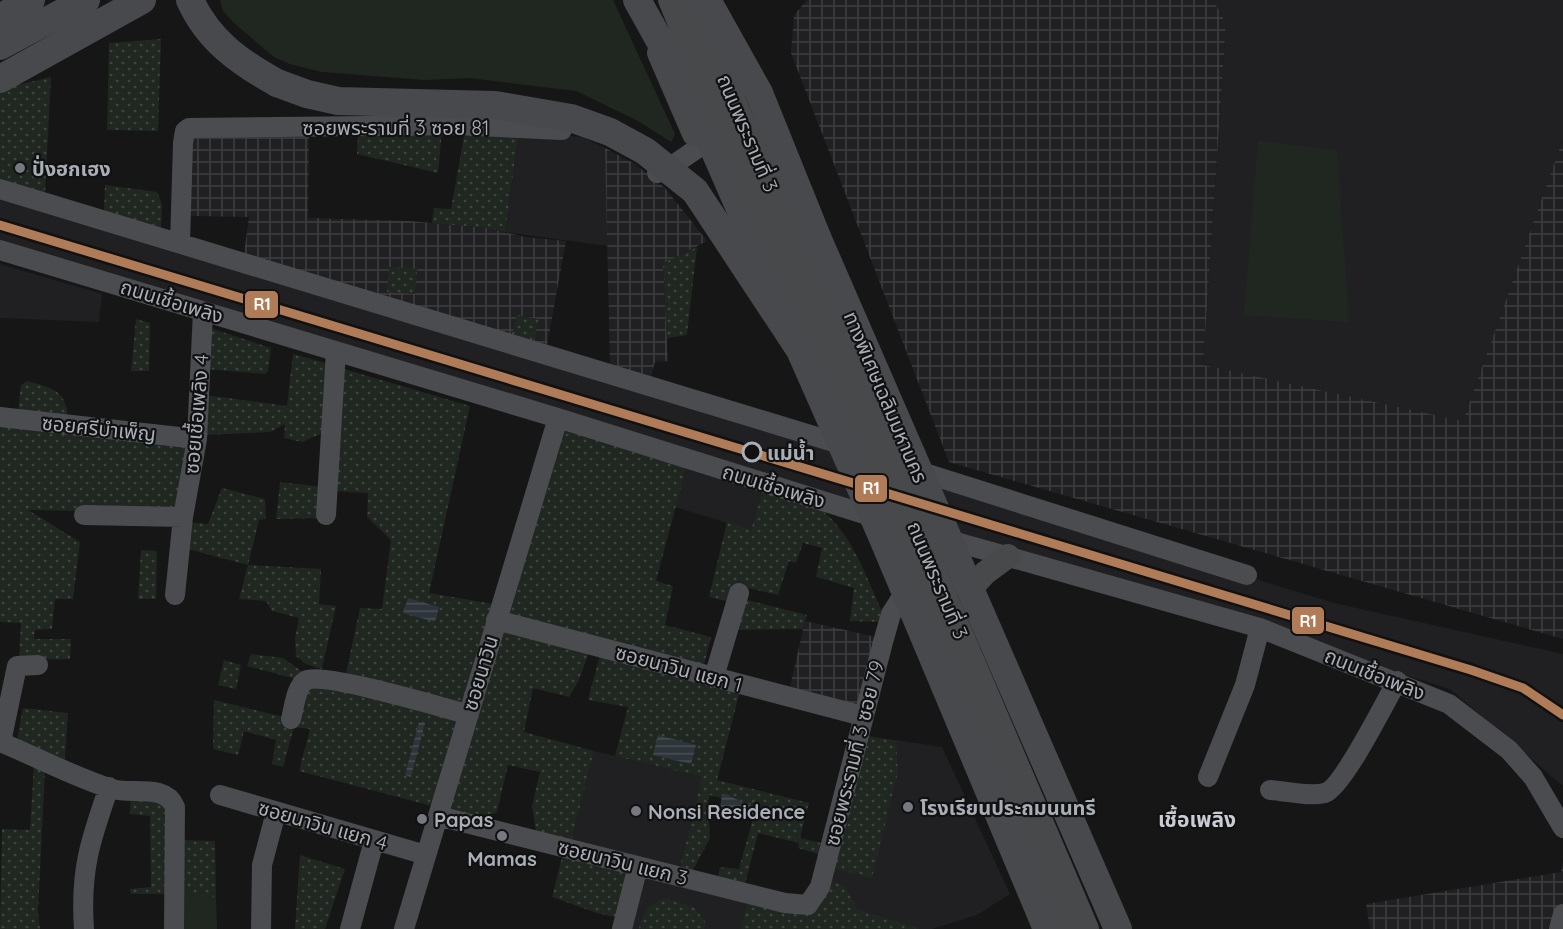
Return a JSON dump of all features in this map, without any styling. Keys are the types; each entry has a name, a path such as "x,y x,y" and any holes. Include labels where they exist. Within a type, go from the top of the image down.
{"highway":[{"path":"0,18 31,0"},
{"path":"5,64 86,0"},
{"path":"5,64 117,0"},
{"path":"5,64 142,0"},
{"path":"190,0 197,16 227,52 277,83 307,94 338,101 495,105 535,110 571,118 610,132 645,151 695,191 800,350"},
{"path":"636,0 700,117 752,231 800,350 882,536 1047,929"},
{"path":"663,0 700,117"},
{"name":"ทางพิเศษเฉลิมมหานคร","path":"708,0 759,93 849,312 1120,929"},
{"path":"727,0 759,93"}],"main road":[{"path":"636,0 833,442"},
{"name":"ถนนพระรามที่ 3","path":"670,0 781,256 988,710 1093,929"},
{"name":"ถนนพระรามที่ 3","path":"670,0 760,216 1067,929"},
{"name":"ถนนพระรามที่ 3","path":"691,0 1087,929"},
{"name":"ถนนพระรามที่ 3","path":"708,0 734,88 988,710 1067,929"},
{"name":"ถนนพระรามที่ 3","path":"717,0 783,140 866,339 895,423 927,475"},
{"path":"804,381 835,392 855,382 865,367 866,339"},
{"name":"ถนนพระรามที่ 3","path":"866,515 1037,929"},
{"name":"ถนนพระรามที่ 3","path":"954,541 1120,929"},
{"path":"973,586 985,573 1008,556"},
{"path":"929,669 929,633 940,611 957,602 985,615"}],"street":[{"name":"ซอยพระรามที่ 3 ซอย 81","path":"180,243 184,136 189,128 539,127 588,133 634,154 657,173 667,170 680,157 700,147"},
{"path":"0,189 857,449 879,445 895,423"},
{"name":"ถนนเชื้อเพลิง","path":"0,250 558,418 866,515 1260,628 1397,681 1449,704 1509,750 1533,777 1563,828"},
{"name":"ซอยเชื้อเพลิง 4","path":"175,595 183,517 198,439 203,310"},
{"path":"326,515 336,351"},
{"name":"ซอยศรีบำเพ็ญ","path":"0,417 198,439"},
{"name":"ซอยนาวิน","path":"404,929 558,418"},
{"path":"927,475 1247,575"},
{"path":"84,515 183,517"},
{"path":"714,677 739,593"},
{"name":"ซอยพระรามที่ 3 ซอย 79","path":"808,904 820,887 862,716 891,614 900,600"},
{"name":"ซอยนาวิน แยก 1","path":"496,620 862,716"},
{"path":"1208,777 1245,685 1260,628"},
{"path":"38,666 17,666 1,742 109,787 159,793 173,803 174,929"},
{"path":"291,719 302,683 308,679 335,680 467,714"},
{"path":"1270,790 1323,794 1332,790 1350,764 1397,681"},
{"path":"84,929 82,898 87,854 109,787"},
{"name":"ซอยนาวิน แยก 4","path":"220,795 426,855"},
{"path":"261,929 262,865 276,812"},
{"name":"ซอยนาวิน แยก 3","path":"438,816 791,904 808,904"},
{"path":"350,929 374,841"},
{"path":"622,929 638,866"},
{"path":"1558,929 1563,914"}],"shaded area":[{"path":"220,0 613,0 675,134 671,142 638,121 576,91 470,78 424,80 322,72 290,64 274,57 234,23 223,11"},
{"path":"807,0 1213,0 1226,23 1203,365 1463,421 1563,139 1563,639 949,462 791,53 794,15"},
{"path":"1213,0 1563,0 1563,139 1463,421 1203,366 1226,23"},
{"path":"161,39 158,131 107,130 109,43"},
{"path":"51,77 45,194 0,180 0,89"},
{"path":"442,131 438,173 357,154 358,132"},
{"path":"465,131 519,131 505,232 432,223 434,208 451,209"},
{"path":"519,131 582,137 605,148 608,246 505,232"},
{"path":"309,132 308,218 409,221 486,228 525,237 566,241 547,345 244,254 249,217 190,216 190,137"},
{"path":"1258,141 1337,150 1349,322 1244,315"},
{"path":"605,148 635,164 665,188 707,241 663,264 668,361 655,362 650,380 610,367"},
{"path":"105,185 157,192 162,204 161,230 104,212"},
{"path":"0,196 1334,603 1563,654 1563,786 1450,689 780,481 751,530 675,507 690,454 0,242"},
{"path":"697,247 687,335 667,338 663,263"},
{"path":"0,264 102,294 99,322 0,318"},
{"path":"389,267 417,269 415,294 387,292"},
{"path":"517,315 539,319 534,341 512,334"},
{"path":"136,319 150,323 149,371 131,371"},
{"path":"207,327 271,348 268,371 265,374 206,369"},
{"path":"293,354 329,364 325,432 302,442 284,438 285,424 270,432 203,435 205,395 287,406"},
{"path":"337,367 470,406 429,593 493,604 463,710 345,678 360,608 382,609 391,540 367,517 368,493 331,491"},
{"path":"27,381 50,388 60,395 64,400 68,416 18,410 21,385"},
{"path":"0,422 194,442 174,513 28,510 80,542 73,599 55,599 52,629 35,630 34,639 71,639 70,659 19,660 21,623 0,622"},
{"path":"564,427 687,464 656,581 673,586 665,625 711,637 703,669 505,616"},
{"path":"280,482 322,487 321,518 276,519"},
{"path":"764,487 804,499 820,508 833,520 844,534 862,566 884,615 882,622 850,621 854,588 816,577 822,548 803,543 796,563 789,561 778,595 735,585 730,602 709,597 727,522 751,530"},
{"path":"222,488 265,499 266,519 259,520 248,565 184,548 187,522 208,524"},
{"path":"141,550 157,551 156,599 138,599"},
{"path":"248,565 321,569 319,604 336,606 322,669 306,664 296,656 295,638 299,618 272,611 266,601 239,599"},
{"path":"408,598 439,607 435,622 403,613"},
{"path":"743,599 807,615 803,629 735,630"},
{"path":"805,621 876,637 857,709 789,691"},
{"path":"504,631 589,652 579,680 569,697 533,688 524,732 594,751 570,846 537,838 532,806 540,772 508,765 497,812 474,822 445,810"},
{"path":"251,654 283,658 304,673 296,679 247,666"},
{"path":"600,655 740,691 717,780 809,803 800,838 821,843 819,854 798,848 799,843 758,833 744,888 717,881 720,867 739,869 752,822 750,806 710,795 708,801 710,838 691,874 679,871 702,777 615,756 628,707 588,700"},
{"path":"224,660 241,665 236,689 218,685"},
{"path":"306,685 463,717 432,806 299,771 310,729 294,727 283,767 272,764 276,740 244,731 238,755 213,749 214,700 296,720"},
{"path":"23,708 68,713 65,759 17,740"},
{"path":"419,722 425,723 411,777 405,775"},
{"path":"658,735 696,745 691,764 653,755"},
{"name":"โรงเรียนประถมนนทรี","path":"862,735 942,747 1010,894 977,915 932,929 628,929 642,873 813,914 819,907 832,868"},
{"path":"862,735 896,741 898,772 872,878 832,868"},
{"name":"Nonsi Residence","path":"594,751 702,777 679,871 570,846"},
{"path":"34,764 45,768 38,911 40,929 0,929 2,829 30,830"},
{"path":"726,794 746,804 751,802 751,810 746,809 742,814 720,807 722,795"},
{"path":"131,795 165,799 173,894 131,894 130,889 151,887 150,816 130,814"},
{"path":"182,840 215,841 216,897 181,895"},
{"path":"563,853 630,869 618,918 552,897"},
{"path":"300,855 345,869 325,929 295,929"},
{"path":"1563,861 1563,929 1370,929 1366,904 1561,872"},
{"path":"828,879 845,886 857,909 919,929 741,929 749,897 813,914 819,907"},
{"path":"181,894 216,897 217,929 181,929"},
{"path":"664,898 694,907 706,923 704,929 639,929 647,910"}],"transit line":[{"name":"R1","path":"0,225 1471,670 1523,688 1563,715"}],"place":[{"name":"ปั่งฮกเฮง","path":"20,168"},
{"name":"แม่น้ำ","path":"752,452"},
{"name":"โรงเรียนประถมนนทรี","path":"908,807"},
{"name":"Nonsi Residence","path":"636,811"},
{"name":"Papas","path":"422,819"},
{"name":"Mamas","path":"502,836"}],"district":[{"name":"เชื้อเพลิง","path":"1197,819"}]}
